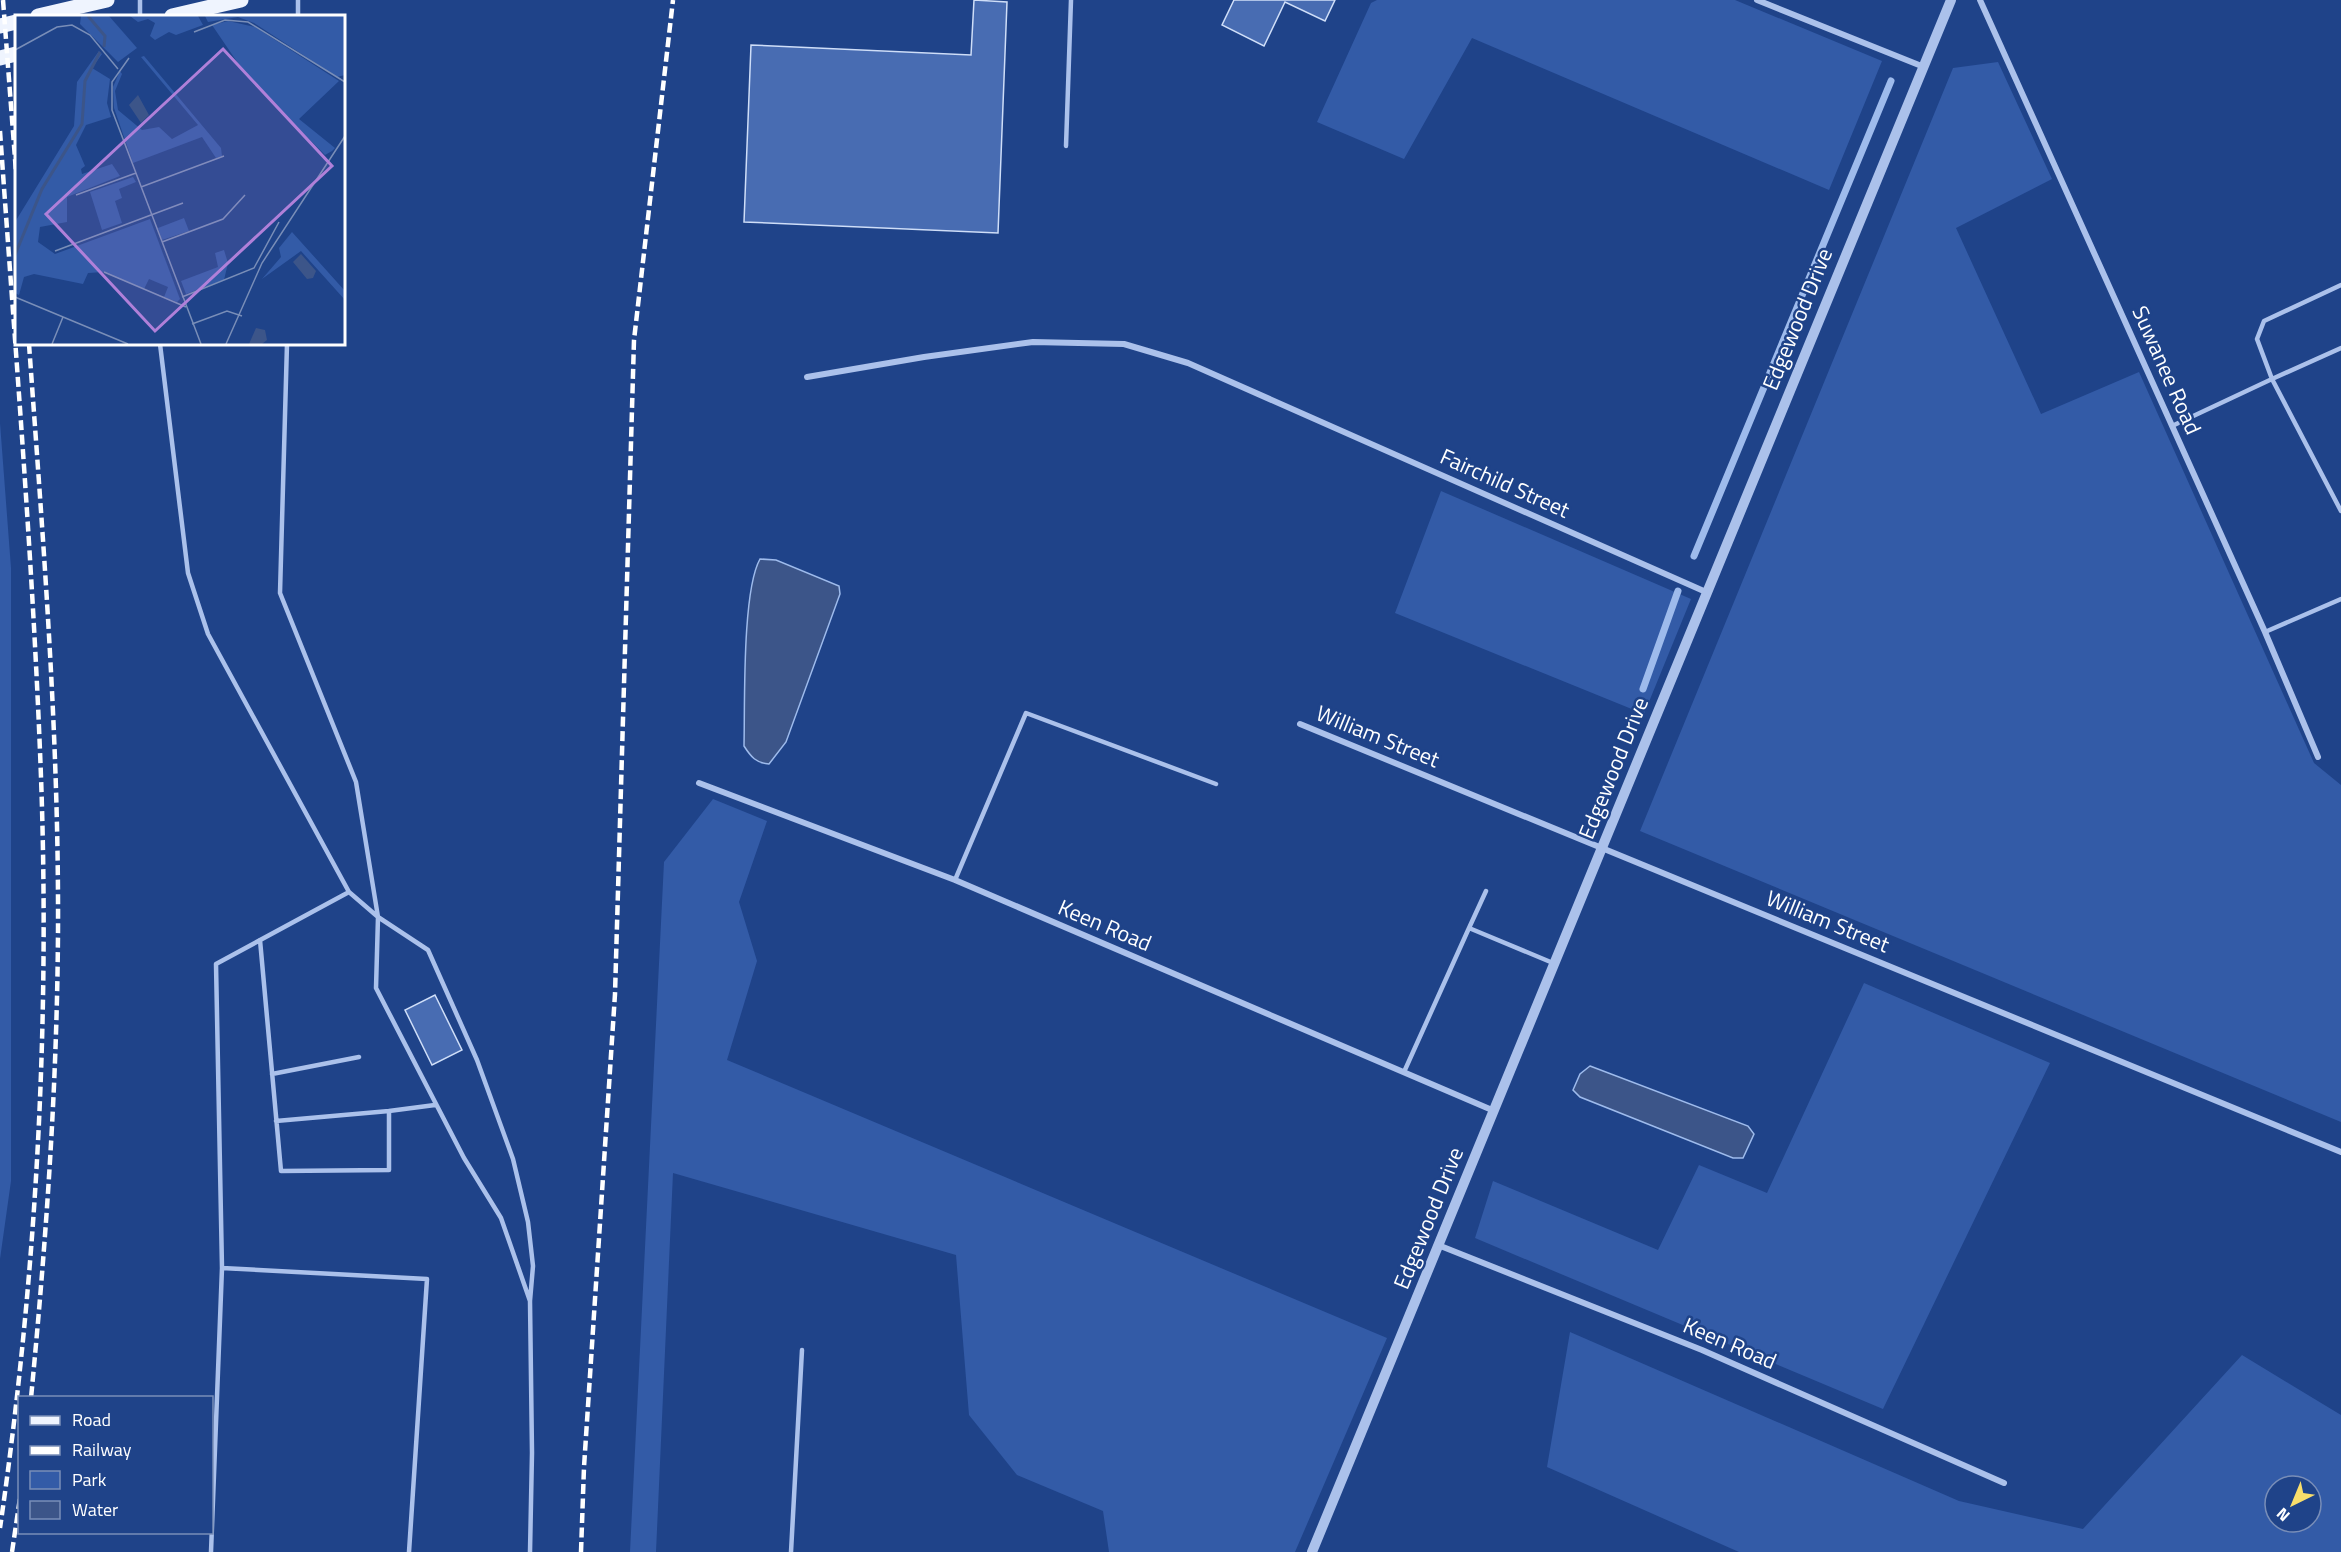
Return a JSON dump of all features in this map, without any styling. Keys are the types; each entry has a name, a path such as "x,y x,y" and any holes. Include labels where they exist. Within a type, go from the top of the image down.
{"main road":[{"path":"42,15 107,0"},
{"path":"176,15 241,0"},
{"path":"0,26 15,22"},
{"path":"0,58 15,54"}],"street":[{"path":"1757,0 1924,67"},
{"name":"Edgewood Drive","path":"1311,1552 1951,0"},
{"name":"Suwanee Road","path":"1980,0 2265,632 2318,757"},
{"name":"Fairchild Street","path":"807,377 924,357 1033,342 1124,344 1188,363 1706,592"},
{"name":"William Street","path":"1300,724 2341,1152"},
{"name":"Keen Road","path":"699,783 956,880 1492,1110"},
{"name":"Keen Road","path":"1438,1245 1701,1350 2004,1483"}],"lane":[{"path":"1066,146 1071,0"},
{"path":"2341,285 2264,321 2257,339 2272,379 2341,511"},
{"path":"160,345 188,573 208,634 349,892 378,917 428,950 477,1060 513,1159 528,1222 532,1266 530,1552"},
{"path":"287,345 280,593 356,782 378,917 376,988 435,1105 501,1218 530,1301"},
{"path":"2172,426 2341,348"},
{"path":"2265,632 2341,599"},
{"path":"956,880 1026,713 1216,784"},
{"path":"1404,1072 1486,891"},
{"path":"213,1500 222,1268 216,964 349,892"},
{"path":"1469,928 1554,963"},
{"path":"260,940 281,1171 389,1170 389,1111"},
{"path":"272,1074 359,1057"},
{"path":"276,1121 435,1105"},
{"path":"222,1268 427,1279 409,1552"},
{"path":"791,1552 802,1350"},
{"path":"211,1552 212,1534"}],"green space":[{"path":"1377,0 1735,0 1882,61 1829,190 1472,38 1404,159 1317,122 1371,3"},
{"path":"1998,62 2052,179 1956,228 2041,414 2139,372 2314,763 2341,785 2341,1122 1640,831 1953,68"},
{"path":"0,423 11,568 11,1181 0,1259"},
{"path":"1441,491 1691,599 1644,714 1395,613"},
{"path":"713,799 767,821 739,902 757,961 727,1060 1387,1338 1295,1552 1109,1552 1103,1511 1017,1475 969,1415 956,1255 673,1173 656,1552 630,1552 664,862"},
{"path":"1864,983 2050,1063 1883,1409 1475,1238 1493,1181 1658,1250 1699,1165 1767,1193"},
{"path":"1570,1332 1959,1501 2083,1529 2242,1355 2341,1415 2341,1552 1739,1552 1547,1467"}],"water":[{"path":"760,559 776,560 839,586 840,594 786,742 769,764 754,759 744,746 747,621 754,575"},
{"path":"1590,1066 1748,1126 1754,1134 1743,1158 1733,1158 1580,1097 1573,1090 1580,1074"}],"building":[{"path":"974,0 1007,2 998,233 744,222 751,45 971,55"},
{"path":"1234,0 1335,0 1325,21 1285,2 1264,46 1222,25"},
{"path":"435,995 462,1050 432,1065 405,1010"}],"waterway":[{"path":"1694,556 1891,81"},
{"path":"1643,689 1678,591"}],"railway":[{"path":"3,0 15,159"},
{"path":"581,1552 584,1467 615,994 634,340 673,0"},
{"path":"0,131 15,342"},
{"path":"0,1528 23,1341 31,1247 41,1059 43,965 38,696 15,345"},
{"path":"29,345 45,564 58,858 55,1049 50,1165 31,1396"},
{"path":"12,1552 18,1512"}]}
